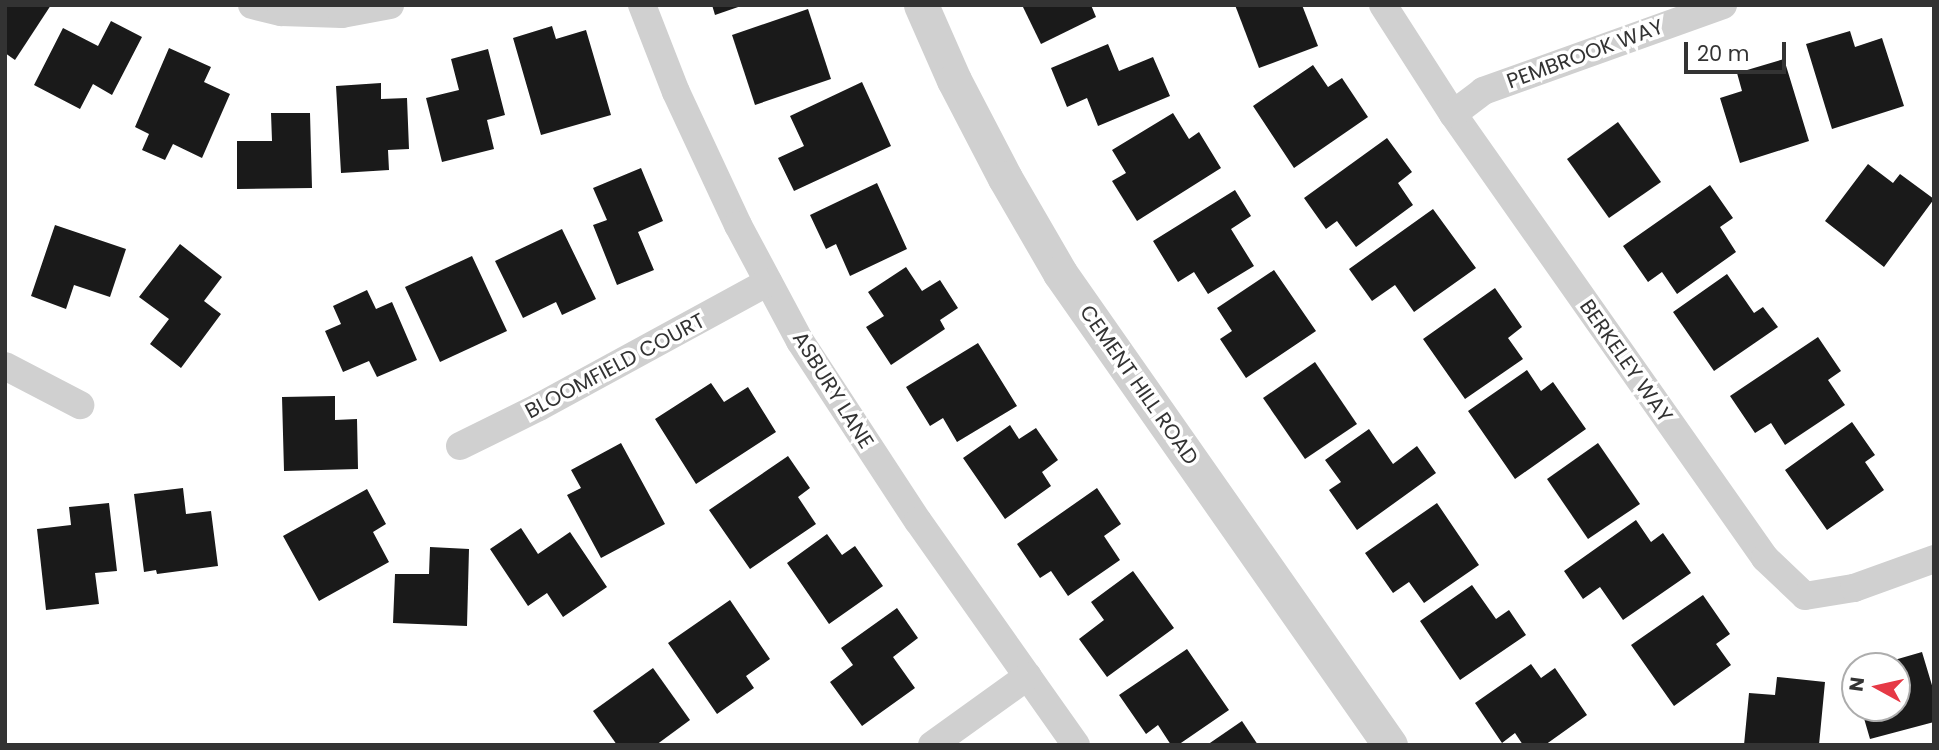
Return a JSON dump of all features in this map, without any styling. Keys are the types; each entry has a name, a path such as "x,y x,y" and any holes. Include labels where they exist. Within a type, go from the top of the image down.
{"street":[{"path":"252,5 281,12 342,14 390,5"},
{"name":"ASBURY LANE","path":"642,5 676,92 768,282 850,420 1076,745"},
{"name":"CEMENT HILL ROAD","path":"921,5 954,80 992,154 1060,273 1390,745"},
{"name":"BERKELEY WAY","path":"1382,5 1453,114 1765,558 1805,596 1854,588 1934,559"},
{"name":"PEMBROOK WAY","path":"1453,114 1483,91 1723,5"},
{"name":"BLOOMFIELD COURT","path":"460,446 539,407 768,282"},
{"path":"5,366 80,405"},
{"path":"932,745 1028,676"}],"building":[{"path":"5,5 51,5 15,60 5,53"},
{"path":"712,5 741,5 741,6 715,15"},
{"path":"1022,5 1091,5 1096,17 1041,44"},
{"path":"1235,5 1302,5 1318,46 1259,68"},
{"path":"808,9 831,79 755,105 732,35"},
{"path":"111,21 142,37 112,95 93,84 80,109 34,85 63,28 98,46"},
{"path":"552,26 556,39 586,30 611,115 541,135 513,38"},
{"path":"1850,31 1855,47 1882,38 1904,106 1832,129 1806,44"},
{"path":"1108,44 1119,71 1153,57 1170,96 1098,126 1087,98 1067,107 1051,68"},
{"path":"169,48 211,67 204,82 230,94 202,158 173,144 165,160 142,150 149,134 135,127"},
{"path":"488,49 505,115 487,120 494,149 442,162 426,98 459,90 451,59"},
{"path":"1784,59 1809,141 1740,163 1720,98 1742,91 1737,73"},
{"path":"1313,65 1328,87 1342,78 1368,117 1294,168 1253,106"},
{"path":"862,82 891,146 794,191 778,158 804,146 790,116"},
{"path":"381,83 381,99 407,98 409,149 388,150 389,170 341,173 336,86"},
{"path":"271,113 310,113 312,188 237,189 237,141 272,141"},
{"path":"1173,113 1189,139 1199,132 1221,168 1137,221 1112,181 1126,173 1112,150"},
{"path":"1618,122 1661,182 1609,218 1567,159"},
{"path":"1387,138 1412,172 1398,183 1413,205 1356,247 1337,221 1326,229 1304,198"},
{"path":"1868,164 1893,183 1900,174 1934,199 1884,267 1825,221"},
{"path":"641,168 663,221 638,232 654,270 617,285 593,225 607,220 593,188"},
{"path":"877,183 907,249 850,276 836,244 826,249 810,215"},
{"path":"1710,185 1733,218 1720,227 1736,252 1677,294 1662,272 1648,282 1623,246"},
{"path":"1235,190 1251,216 1231,229 1254,266 1208,294 1194,272 1178,282 1153,241"},
{"path":"1433,209 1476,268 1414,312 1395,285 1372,301 1349,269"},
{"path":"55,225 126,249 110,297 74,285 66,309 31,296"},
{"path":"562,229 596,299 562,315 556,302 523,318 495,261"},
{"path":"180,244 222,277 204,301 221,314 181,368 150,344 169,319 139,297"},
{"path":"472,256 507,331 440,362 405,287"},
{"path":"906,267 922,291 940,280 958,308 940,320 945,329 891,365 866,327 884,316 868,292"},
{"path":"1274,270 1316,331 1246,378 1220,339 1232,331 1217,308"},
{"path":"1727,274 1754,313 1763,307 1778,327 1714,371 1673,312"},
{"path":"1495,288 1522,327 1508,338 1523,359 1465,399 1423,339"},
{"path":"367,290 376,309 392,302 417,360 377,377 369,361 343,372 325,331 341,324 333,306"},
{"path":"1818,337 1841,371 1828,380 1845,405 1785,445 1771,423 1755,433 1730,396"},
{"path":"978,343 1017,406 957,442 943,418 930,426 906,387"},
{"path":"1315,362 1357,424 1305,459 1263,398"},
{"path":"1527,370 1541,391 1553,382 1586,429 1515,479 1468,411"},
{"path":"711,383 724,402 748,387 776,432 696,484 655,419"},
{"path":"335,396 335,420 357,419 358,469 284,471 282,397"},
{"path":"1852,422 1875,455 1865,462 1884,490 1827,530 1785,470"},
{"path":"1010,425 1019,439 1036,428 1058,460 1042,472 1051,486 1005,519 963,458"},
{"path":"1369,429 1393,464 1417,446 1436,473 1357,530 1329,490 1341,482 1325,460"},
{"path":"621,443 665,524 601,558 567,495 581,488 571,470"},
{"path":"1598,443 1640,504 1588,539 1547,479"},
{"path":"788,456 810,488 798,497 816,524 750,569 709,510"},
{"path":"183,488 186,514 211,511 218,566 157,574 156,570 144,572 134,494"},
{"path":"1097,488 1121,524 1104,536 1120,560 1068,596 1051,571 1040,578 1017,544"},
{"path":"367,489 386,524 373,532 389,562 319,601 283,536"},
{"path":"109,503 117,571 95,573 99,604 46,610 37,529 71,525 69,507"},
{"path":"1437,503 1479,565 1424,603 1409,582 1393,593 1365,553"},
{"path":"1636,520 1651,542 1663,533 1691,573 1623,620 1600,587 1583,599 1564,571"},
{"path":"521,528 538,554 570,532 607,587 563,617 547,593 528,606 490,549"},
{"path":"827,534 842,555 855,546 883,586 829,624 787,563"},
{"path":"430,547 469,549 467,626 393,623 395,574 429,574"},
{"path":"1133,571 1174,628 1107,677 1079,639 1104,620 1091,602"},
{"path":"1472,585 1496,619 1509,610 1526,635 1460,680 1420,621"},
{"path":"1703,595 1730,634 1716,644 1731,665 1674,706 1631,645"},
{"path":"730,600 770,659 746,676 754,688 717,714 668,643"},
{"path":"897,608 918,638 893,657 915,688 862,726 830,682 853,665 841,648"},
{"path":"1187,649 1229,710 1178,745 1171,745 1158,725 1146,734 1119,695"},
{"path":"1922,652 1934,692 1934,722 1870,739 1865,722 1911,722 1911,655"},
{"path":"1531,664 1541,678 1555,668 1587,715 1545,745 1523,745 1515,733 1502,743 1475,703"},
{"path":"653,668 690,720 656,745 617,745 593,711"},
{"path":"1777,677 1825,682 1819,745 1744,745 1749,693 1775,695"},
{"path":"1242,721 1258,745 1207,745"}]}
